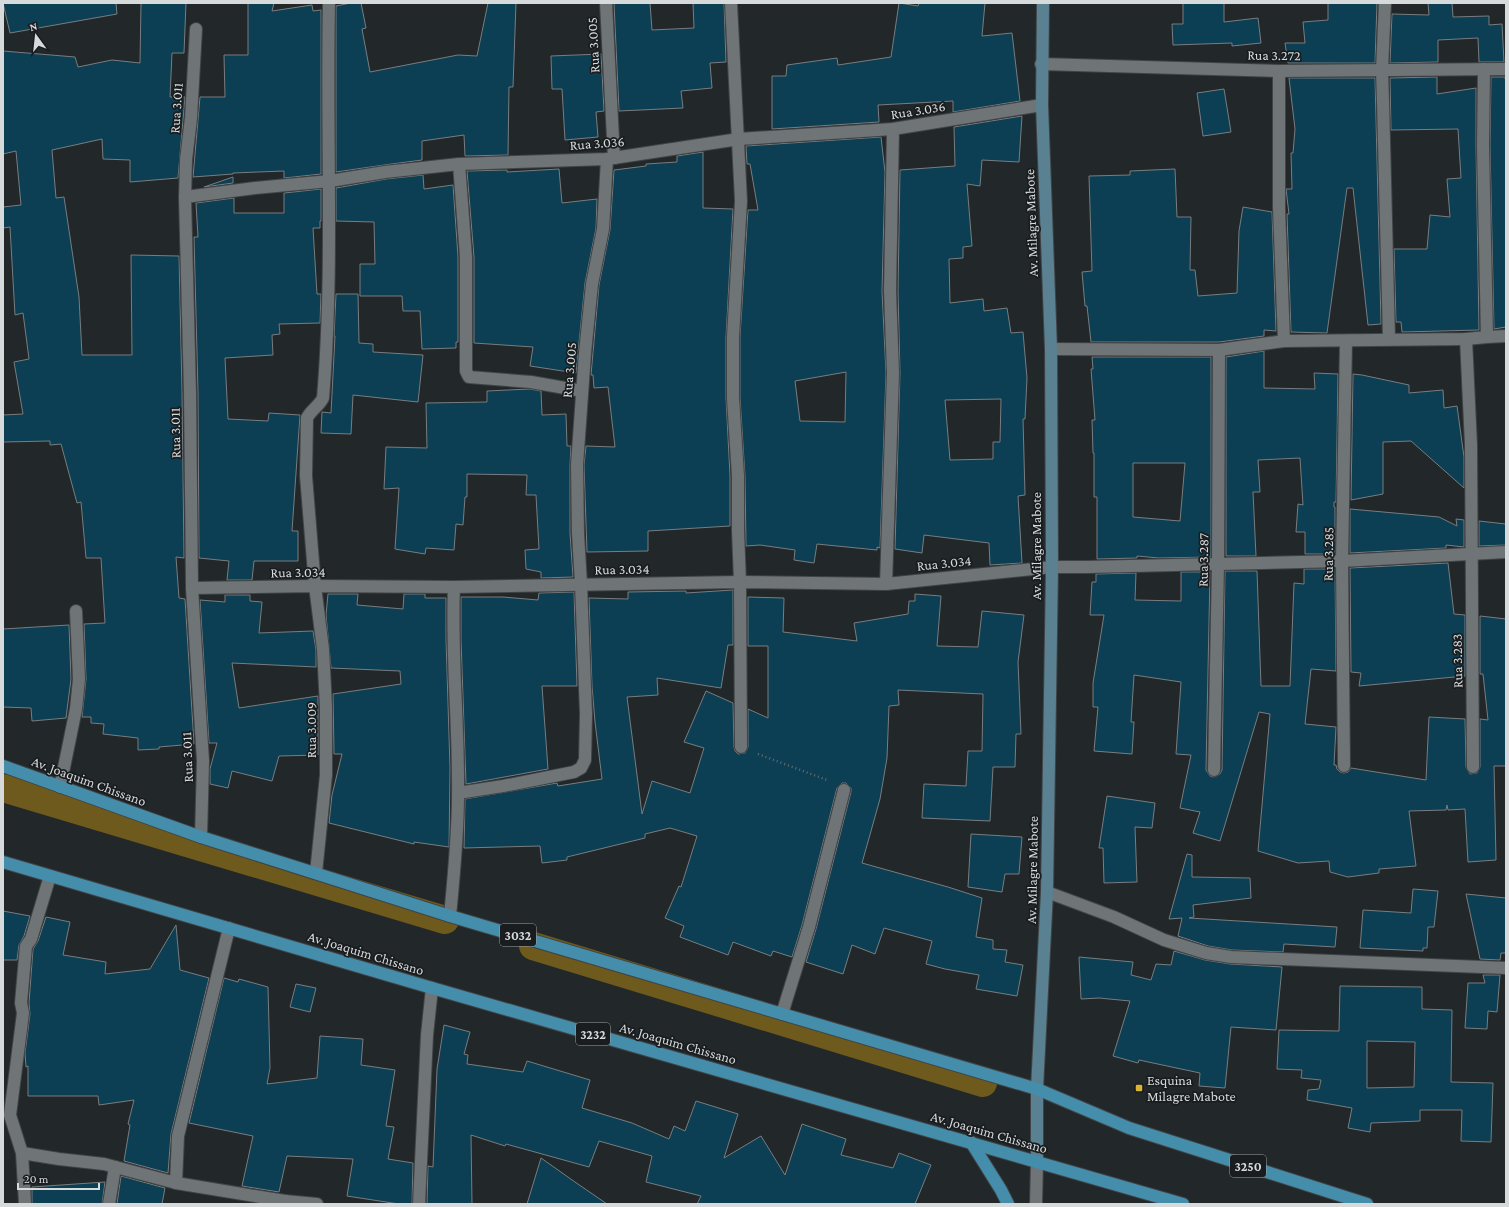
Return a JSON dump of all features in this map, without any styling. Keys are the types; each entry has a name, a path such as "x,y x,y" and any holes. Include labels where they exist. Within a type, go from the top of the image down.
{"main road":[{"name":"Av. Joaquim Chissano","path":"3,766 201,837 450,916 1037,1089 1129,1128 1367,1204"},
{"name":"Av. Joaquim Chissano","path":"3,862 432,988 1183,1204"},
{"path":"971,1142 1008,1204"}],"street":[{"path":"329,3 328,70 330,181"},
{"name":"Rua 3.005","path":"458,793 574,772 581,768 586,760 582,584 578,533 577,465 592,284 603,229 611,158 606,3"},
{"path":"731,3 742,201 733,337 733,398 738,476 741,747"},
{"name":"Av. Milagre Mabote","path":"1037,1161 1037,1089 1047,892 1052,567 1051,350 1042,105 1042,3"},
{"path":"1385,3 1382,70 1390,340"},
{"name":"Rua 3.011","path":"196,29 192,118 186,160 185,197 190,392 192,588 203,761 201,837"},
{"name":"Rua 3.272","path":"1041,64 1279,71 1506,69"},
{"path":"1484,69 1483,146 1487,337"},
{"path":"1279,71 1279,208 1284,341"},
{"name":"Rua 3.036","path":"185,197 255,188 330,181 385,172 459,164 611,158 739,140 893,129 1042,105"},
{"path":"886,584 893,373 890,291 893,129"},
{"path":"459,164 466,257 466,371 469,377 531,382 582,391"},
{"name":"Rua 3.009","path":"316,873 326,774 326,707 323,649 315,586 306,476 308,418 310,412 321,404 324,398 328,344 330,181"},
{"path":"1051,350 1219,350 1284,341 1346,342 1466,339 1506,336"},
{"name":"Rua 3.283","path":"1466,339 1471,445 1473,767"},
{"name":"Rua 3.285","path":"1344,766 1342,561 1346,342"},
{"name":"Rua 3.287","path":"1214,770 1218,564 1219,350"},
{"name":"Rua 3.034","path":"192,588 315,586 454,587 740,582 886,584 1052,567 1342,561 1506,552"},
{"path":"450,916 455,867 458,793 452,622 454,587"},
{"path":"60,786 76,709 79,678 76,611"},
{"path":"782,1014 808,927 844,790"},
{"path":"25,1204 22,1153 6,1114 23,1013 21,1003 26,946 31,939 50,876"},
{"path":"1047,892 1114,917 1164,940 1206,953 1231,957 1506,968"},
{"path":"176,1183 178,1136 229,928"},
{"path":"419,1204 427,1034 432,988"},
{"path":"22,1153 104,1164 176,1183 284,1202 317,1204"},
{"path":"1036,1204 1037,1161"},
{"path":"109,1204 115,1167"}],"path":[{"path":"741,747 842,786 844,790"}],"building":[{"path":"3,3 116,3 117,14 10,33"},
{"path":"141,3 186,3 184,53 172,53 170,97 185,97 178,178 130,182 130,160 103,159 102,139 52,150 56,198 64,197 79,297 82,355 132,355 131,255 179,256 184,558 176,557 179,598 185,599 194,744 159,747 159,749 138,750 138,738 103,734 104,724 91,723 91,717 82,717 86,679 84,624 105,623 101,558 86,558 81,502 77,503 61,444 50,445 50,441 3,442 3,415 23,414 14,362 29,359 23,313 15,315 10,227 3,228 3,207 21,205 16,151 3,154 3,51 75,57 78,67 112,60 140,63"},
{"path":"248,3 274,3 272,11 312,5 313,11 321,10 321,174 284,178 284,171 233,173 193,177 200,97 225,97 224,55 248,55"},
{"path":"361,3 366,28 362,29 370,72 458,55 477,56 488,3 516,3 513,87 509,87 508,155 465,156 464,135 422,141 422,160 336,172 336,6"},
{"path":"614,3 650,3 652,30 694,28 693,3 724,3 726,62 710,63 712,88 681,91 683,108 619,111"},
{"path":"899,3 918,6 919,3 985,3 982,36 1012,33 1020,101 953,112 953,101 878,105 879,122 772,129 772,76 786,76 787,65 837,58 838,65 891,57"},
{"path":"1183,3 1224,3 1224,22 1258,18 1261,43 1232,46 1232,43 1173,45 1172,24 1183,24"},
{"path":"1328,3 1377,3 1375,63 1288,63 1285,43 1305,43 1303,22 1328,20"},
{"path":"1428,3 1452,3 1453,17 1489,16 1489,25 1502,24 1504,62 1479,62 1478,38 1438,40 1438,62 1390,63 1392,14 1429,15"},
{"path":"601,54 604,111 596,112 598,137 565,140 562,89 552,89 551,56"},
{"path":"1437,77 1437,94 1476,88 1479,330 1402,332 1401,322 1396,322 1394,249 1427,249 1430,215 1450,217 1447,179 1461,178 1458,129 1391,130 1390,78"},
{"path":"1491,77 1505,77 1506,84 1506,327 1494,329 1490,146"},
{"path":"1289,78 1375,78 1381,324 1368,325 1353,188 1347,188 1327,333 1291,332 1287,214 1289,214 1286,189 1292,189 1291,153 1293,153 1295,129"},
{"path":"1224,89 1231,132 1203,136 1197,93"},
{"path":"1022,116 1019,162 982,160 980,186 967,184 972,246 963,247 963,258 949,259 950,303 983,299 984,311 1007,308 1011,333 1023,332 1027,378 1025,419 1023,419 1025,495 1018,496 1022,563 990,565 989,543 924,535 922,553 895,549 900,373 898,291 900,170 955,166 954,127","holes":["1001,399 1000,442 993,442 993,459 950,460 945,400"]},
{"path":"881,137 885,172 882,291 886,373 880,548 877,547 877,550 817,544 814,563 794,560 795,550 760,545 746,546 745,476 740,398 740,337 748,210 758,210 750,164 747,164 746,146","holes":["846,372 845,422 800,421 795,381"]},
{"path":"703,152 703,208 733,209 726,337 726,398 730,476 730,526 648,531 648,551 587,552 584,465 586,446 615,447 608,387 594,388 593,375 591,375 599,285 610,230 614,170 646,166 646,164 677,162 677,156"},
{"path":"559,169 562,203 597,199 596,228 585,283 576,373 530,366 533,347 474,343 474,257 467,171 507,170 507,172"},
{"path":"1175,169 1177,217 1191,217 1190,270 1195,270 1198,296 1237,293 1239,231 1243,207 1272,212 1276,331 1264,330 1264,336 1219,342 1091,342 1087,306 1085,306 1082,272 1092,271 1089,176 1130,175 1130,171"},
{"path":"423,175 424,189 453,185 458,257 458,342 456,342 456,348 422,349 420,311 403,311 402,296 360,296 360,264 375,264 374,222 336,221 336,188 386,179"},
{"path":"233,177 233,183 204,187"},
{"path":"321,189 320,228 313,228 317,294 321,294 320,323 279,324 280,334 272,335 273,355 225,358 228,419 268,421 269,413 300,415 292,531 298,531 298,561 254,561 252,580 227,580 229,561 199,558 198,392 194,237 198,237 196,203 234,198 234,213 284,213 284,193"},
{"path":"336,294 358,294 359,343 373,344 373,352 423,355 418,402 353,395 351,434 321,433 322,412 331,413"},
{"path":"1264,351 1264,388 1315,389 1314,373 1338,374 1336,502 1334,502 1335,554 1305,554 1305,532 1296,532 1298,504 1303,505 1300,458 1258,460 1260,492 1253,492 1256,556 1226,556 1226,357"},
{"path":"1092,357 1211,357 1211,557 1159,558 1137,556 1137,558 1097,559 1097,497 1094,497 1092,420 1095,420 1091,369 1093,369","holes":["1133,463 1185,463 1180,521 1133,517"]},
{"path":"1353,374 1409,385 1409,393 1443,390 1444,408 1457,406 1464,457 1464,488 1411,441 1383,442 1383,494 1351,500"},
{"path":"530,389 541,391 542,415 566,414 567,446 571,446 570,533 573,577 541,578 541,572 526,569 525,550 539,549 536,495 526,495 527,475 467,474 467,497 465,497 463,525 456,524 454,550 426,548 425,554 395,549 399,488 384,489 386,447 427,448 426,403 487,402 487,391"},
{"path":"1350,509 1439,517 1457,526 1456,519 1464,520 1464,547 1446,545 1446,548 1350,553"},
{"path":"1479,521 1506,524 1506,545 1479,546"},
{"path":"1448,563 1454,614 1465,615 1465,676 1359,686 1361,673 1351,672 1350,568"},
{"path":"1304,569 1335,569 1336,671 1311,669 1305,724 1336,727 1334,765 1336,765 1340,772 1344,773 1348,772 1351,768 1426,780 1429,717 1465,719 1466,767 1470,774 1477,773 1480,767 1480,719 1488,720 1483,674 1480,674 1480,616 1506,619 1506,766 1494,766 1496,860 1468,862 1465,809 1448,810 1447,805 1446,810 1409,811 1416,866 1379,869 1379,873 1348,877 1330,872 1329,861 1298,863 1258,851 1270,714 1259,712 1220,841 1193,833 1200,812 1180,808 1191,755 1176,754 1181,682 1134,675 1131,722 1134,722 1132,754 1094,751 1098,707 1093,707 1093,683 1104,615 1090,615 1092,582 1096,582 1096,574 1136,573 1135,600 1181,601 1181,572 1210,572 1206,770 1210,776 1214,777 1220,774 1222,770 1225,571 1257,571 1261,686 1290,686 1294,583 1304,584"},
{"path":"733,590 733,645 728,645 721,688 657,678 658,695 627,697 642,814 652,781 690,793 704,748 684,742 706,691 733,703 734,747 738,754 745,753 748,747 748,709 768,718 768,646 748,646 748,597 784,598 783,632 857,641 854,623 908,614 909,601 915,601 915,594 941,596 937,646 978,647 982,611 1024,615 1018,662 1021,734 1016,734 1015,767 993,767 990,821 922,818 924,784 966,786 968,751 982,751 983,694 898,690 899,705 889,706 887,758 880,799 862,863 982,898 976,937 993,940 993,949 1007,950 1005,962 1023,965 1017,996 976,989 979,975 926,964 932,941 884,928 875,954 852,945 843,974 806,962 816,929 851,792 851,788 846,783 842,783 837,788 802,925 792,957 773,951 771,956 733,942 728,955 680,937 684,926 665,918 679,886 681,887 697,836 670,828 645,834 645,838 567,857 567,860 542,863 540,846 464,848 465,799 557,783 558,786 602,779 592,686 589,598 628,599 628,592 686,591 686,593"},
{"path":"574,592 577,686 542,686 548,769 466,784 461,597 503,597 538,600 539,593"},
{"path":"328,594 358,594 357,605 403,609 404,594 425,594 425,598 446,598 450,768 449,847 414,842 414,844 329,823 332,795 342,754 334,754 333,694 401,684 400,671 331,668 326,615"},
{"path":"225,595 250,595 250,601 262,602 259,633 313,631 316,650 316,667 232,663 239,708 318,696 318,755 279,756 272,781 232,771 228,788 210,784 210,769 217,743 209,743 200,600 225,602"},
{"path":"69,625 71,679 66,718 32,721 31,708 3,707 3,629"},
{"path":"1107,796 1155,803 1152,828 1135,827 1137,882 1104,883 1103,848 1099,848"},
{"path":"971,834 1022,837 1019,874 1005,874 1002,892 968,887"},
{"path":"1187,854 1192,855 1192,877 1250,878 1251,898 1193,905 1194,917 1189,918 1337,927 1335,947 1284,944 1283,952 1232,950 1208,946 1178,936 1182,918 1169,919"},
{"path":"1413,889 1438,891 1434,927 1428,927 1427,948 1423,948 1423,951 1360,948 1363,910 1411,913"},
{"path":"1466,894 1506,898 1506,953 1501,953 1500,960 1480,959"},
{"path":"3,911 30,916 24,936 19,945 17,960 3,960"},
{"path":"46,917 70,922 63,955 106,962 105,974 150,969 176,925 180,970 209,978 171,1134 168,1173 124,1161 130,1125 128,1124 134,1100 99,1105 98,1096 28,1096 28,1066 26,1067 25,1053 30,1014 29,1003 33,949 38,941"},
{"path":"1174,951 1205,960 1230,964 1282,967 1276,1030 1231,1027 1225,1088 1199,1086 1200,1073 1139,1060 1138,1063 1113,1056 1130,1001 1099,998 1081,999 1079,957 1133,962 1131,975 1151,980 1156,964 1171,965"},
{"path":"1483,975 1500,975 1497,1012 1488,1011 1487,1029 1465,1028 1468,983 1485,983"},
{"path":"224,978 238,982 239,979 268,987 270,1068 267,1084 317,1078 320,1036 363,1039 361,1065 395,1070 386,1126 394,1127 388,1159 413,1163 412,1204 399,1204 347,1196 353,1159 287,1156 279,1192 242,1186 253,1136 189,1123"},
{"path":"296,984 316,988 310,1012 290,1007"},
{"path":"1340,986 1422,987 1422,1009 1452,1010 1451,1082 1493,1083 1491,1142 1461,1141 1462,1110 1420,1110 1420,1121 1371,1123 1370,1132 1348,1128 1352,1108 1307,1100 1308,1090 1319,1089 1321,1080 1301,1078 1302,1070 1277,1069 1279,1030 1339,1031","holes":["1367,1041 1415,1042 1414,1087 1367,1088"]},
{"path":"444,1025 470,1032 464,1054 468,1055 467,1064 523,1072 527,1061 590,1080 582,1108 632,1123 669,1139 674,1126 685,1131 696,1101 738,1114 724,1158 761,1136 785,1175 802,1124 846,1139 841,1155 893,1168 899,1153 931,1165 915,1204 697,1204 701,1196 646,1182 652,1156 599,1141 589,1167 506,1144 505,1146 471,1135 472,1204 427,1204 428,1166 433,1167 437,1069"},
{"path":"541,1158 575,1182 607,1204 527,1204"},
{"path":"121,1176 165,1188 162,1204 117,1204"},
{"path":"105,1182 102,1204 32,1204 32,1187"}],"waterway":[{"path":"3,788 445,920"},
{"path":"533,946 983,1083"}],"place":[{"name":"Esquina Milagre Mabote","path":"1139,1088"}]}
